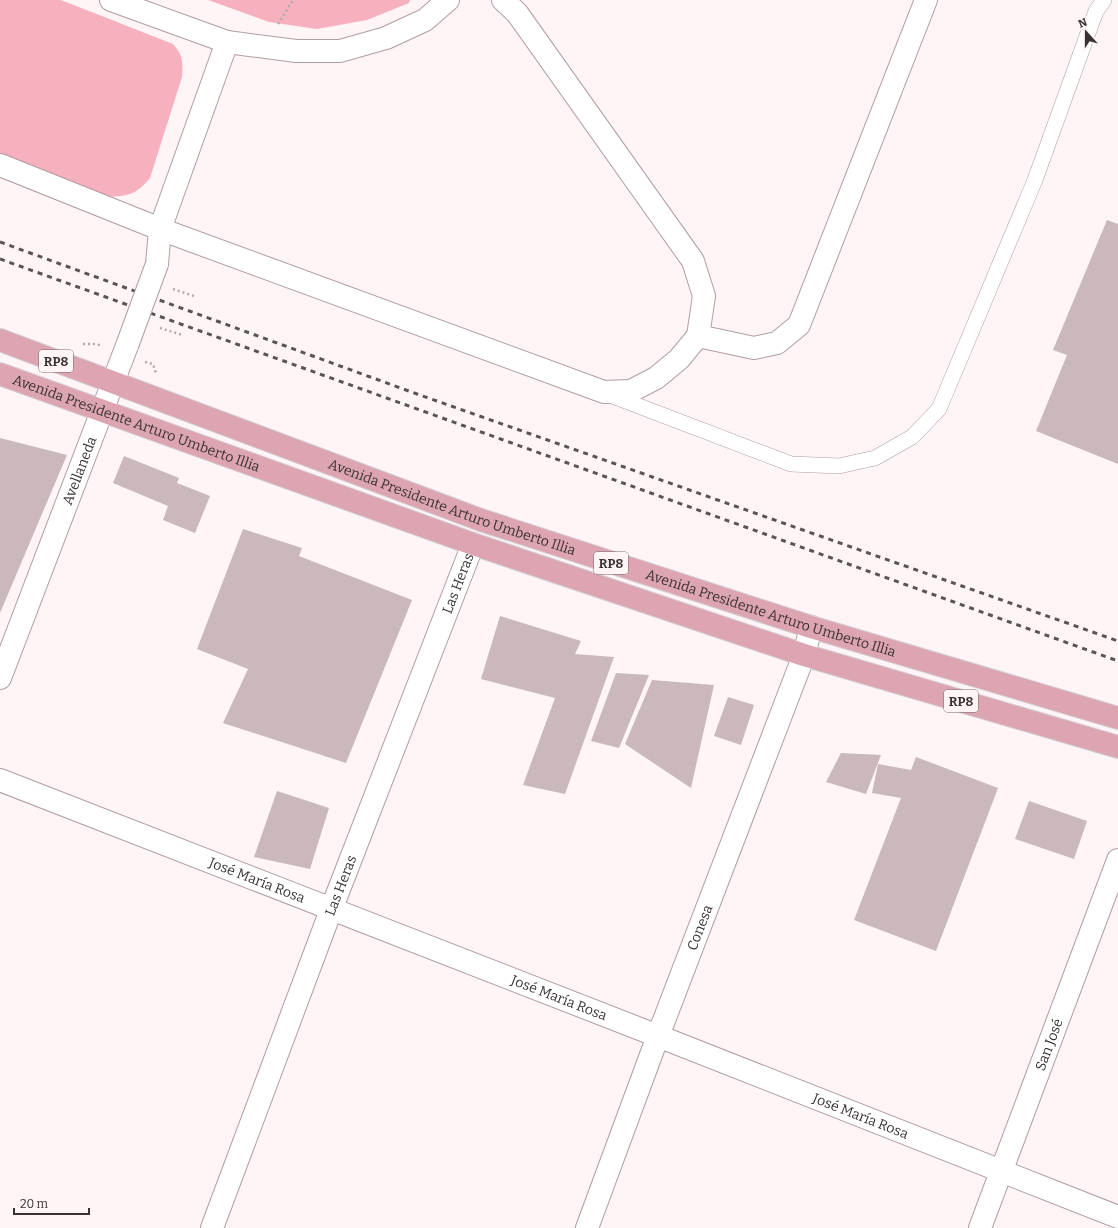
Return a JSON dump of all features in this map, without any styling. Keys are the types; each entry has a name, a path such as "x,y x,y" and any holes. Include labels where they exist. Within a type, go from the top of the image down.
{"main road":[{"name":"Avenida Presidente Arturo Umberto Illia","path":"0,340 482,520 811,627 1118,718"},
{"name":"Avenida Presidente Arturo Umberto Illia","path":"0,374 473,544 804,655 1118,747"}],"street":[{"path":"111,0 227,42 296,51 340,51 386,38 425,20 448,0"},
{"path":"0,165 160,229 604,392 631,391 656,378 679,359 698,336 704,296 693,261 516,13 504,0"},
{"path":"698,336 754,348 777,343 799,325 926,0"},
{"name":"Avellaneda","path":"0,678 157,264 160,229 227,42"},
{"name":"Las Heras","path":"212,1228 331,910 473,544"},
{"name":"Conesa","path":"587,1228 658,1036 804,655 811,627"},
{"name":"José María Rosa","path":"0,780 1118,1217"},
{"name":"San José","path":"980,1228 1118,860"}],"lane":[{"path":"604,392 791,464 839,466 875,458 912,437 939,409 1035,180 1096,11 1104,0"}],"shaded area":[{"path":"0,0 61,0 173,44 179,52 182,59 182,77 150,178 136,191 131,194 107,197 0,154"},
{"path":"208,0 410,0 409,3 367,20 317,29 269,22"}],"building":[{"path":"1107,220 1118,224 1118,464 1036,431 1067,355 1053,350"},
{"path":"0,438 67,455 0,613"},
{"path":"124,456 179,478 177,483 210,496 195,533 163,520 168,506 113,483"},
{"path":"243,529 302,548 299,556 412,600 346,763 223,723 248,669 197,649"},
{"path":"500,616 581,641 575,654 614,657 565,794 523,785 555,698 481,679"},
{"path":"616,673 649,675 619,748 591,741"},
{"path":"652,680 714,685 691,788 625,744"},
{"path":"728,697 754,705 741,745 714,736"},
{"path":"841,753 881,755 866,794 826,782"},
{"path":"916,757 998,788 936,951 854,920 901,798 872,793 878,764 911,770"},
{"path":"277,791 329,808 310,869 254,857"},
{"path":"1029,801 1087,821 1074,859 1015,839"}],"railway":[{"path":"0,242 417,394 1118,641"},
{"path":"0,259 1118,661"}]}
